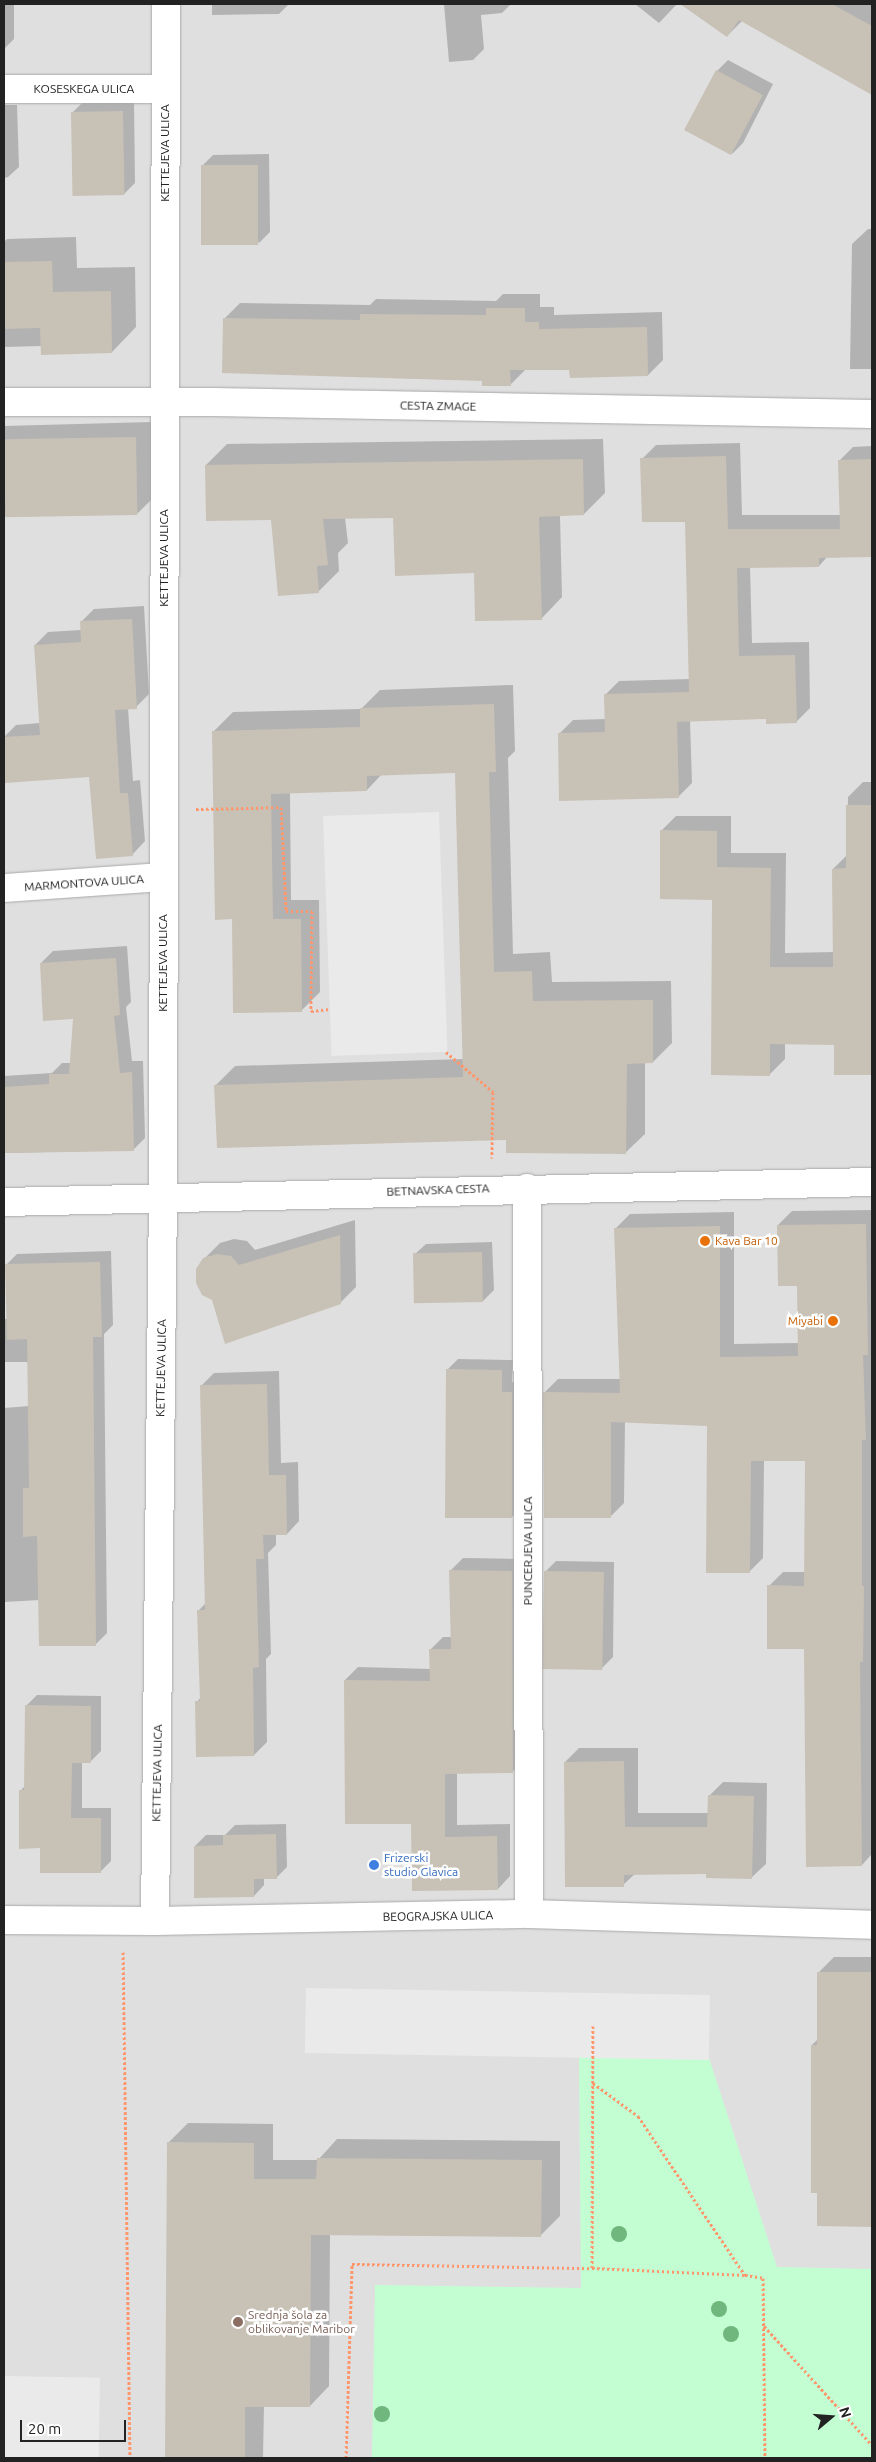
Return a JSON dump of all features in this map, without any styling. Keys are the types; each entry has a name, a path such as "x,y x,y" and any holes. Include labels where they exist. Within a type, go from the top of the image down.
{"street":[{"name":"KETTEJEVA ULICA","path":"155,1921 163,1198 166,4"},
{"name":"KOSESKEGA ULICA","path":"4,89 165,89"},
{"name":"CESTA ZMAGE","path":"4,402 164,401 872,414"},
{"name":"MARMONTOVA ULICA","path":"4,888 163,877"},
{"name":"BETNAVSKA CESTA","path":"4,1202 527,1188 872,1182"},
{"name":"PUNCERJEVA ULICA","path":"527,1188 529,1914"},
{"name":"BEOGRAJSKA ULICA","path":"4,1920 155,1921 529,1914 872,1925"}],"path":[{"path":"196,810 281,807 286,911 312,911 311,1011 330,1009"},
{"path":"446,1052 494,1092 492,1158"},
{"path":"123,1921 130,2458"},
{"path":"592,2268 593,2026"},
{"path":"593,2083 638,2116 745,2275"},
{"path":"346,2458 352,2264 592,2268 745,2275 762,2278 764,2458"},
{"path":"763,2325 872,2445"}],"shaded area":[{"path":"4,4 872,4 872,2458 4,2458"},
{"path":"439,812 447,1052 331,1056 323,816"},
{"path":"306,1988 710,1995 709,2060 305,2053"},
{"path":"4,2376 100,2378 99,2458 4,2458"}],"green space":[{"path":"579,2057 709,2058 777,2267 872,2269 872,2458 372,2458 375,2285 581,2288"}],"building":[{"path":"680,4 832,4 872,26 872,95 739,20 727,37"},
{"path":"716,70 763,95 731,155 684,130"},
{"path":"123,111 124,195 72,196 71,112"},
{"path":"201,165 258,165 258,245 201,245"},
{"path":"52,261 53,292 111,291 112,353 41,355 40,328 4,329 4,262"},
{"path":"486,308 525,308 525,322 539,322 539,329 647,327 648,376 570,378 569,370 510,370 511,386 482,386 482,381 222,373 223,318 360,320 360,314 486,315"},
{"path":"136,437 137,515 5,517 4,439"},
{"path":"726,456 728,529 840,529 838,460 872,459 872,557 819,558 819,567 737,568 739,656 795,655 797,723 766,724 766,719 677,722 679,798 559,801 558,733 605,732 604,694 689,692 685,522 642,522 640,458"},
{"path":"583,459 584,515 539,517 542,620 475,621 474,573 395,576 393,518 323,519 328,565 317,566 319,593 278,596 271,520 206,521 205,465"},
{"path":"132,619 137,709 115,710 120,793 128,793 133,856 96,859 89,777 5,783 4,737 40,735 34,645 81,642 80,621"},
{"path":"494,704 496,772 489,772 494,972 532,971 533,1001 653,1000 653,1063 627,1064 626,1154 506,1153 506,1140 217,1148 214,1085 463,1077 455,773 367,776 367,791 271,794 273,919 301,919 302,1012 233,1013 232,919 215,920 212,731 360,727 360,708"},
{"path":"846,805 872,805 872,1075 834,1075 834,1045 770,1044 770,1076 711,1075 712,900 660,899 660,830 717,831 717,867 771,868 770,967 833,967 832,869 846,868"},
{"path":"116,958 120,1015 114,1016 120,1073 132,1072 134,1151 4,1153 4,1087 49,1084 49,1074 69,1074 73,1019 43,1021 40,963"},
{"path":"866,1224 868,1355 863,1355 866,1440 862,1440 862,1586 864,1586 863,1662 860,1662 862,1866 806,1867 804,1649 767,1649 767,1585 804,1586 805,1461 751,1461 750,1573 706,1573 707,1426 611,1422 611,1518 544,1518 543,1392 620,1393 614,1228 720,1226 720,1357 798,1356 797,1286 778,1286 777,1225"},
{"path":"340,1235 341,1304 225,1344 212,1300 202,1295 196,1283 196,1269 203,1258 217,1254 231,1256 239,1265"},
{"path":"482,1252 483,1302 414,1303 413,1253"},
{"path":"100,1262 102,1337 93,1337 96,1646 39,1646 37,1536 23,1537 23,1488 29,1488 27,1339 7,1340 5,1264"},
{"path":"446,1369 502,1370 502,1392 512,1392 512,1518 445,1518"},
{"path":"267,1384 269,1475 286,1475 287,1535 263,1535 264,1559 256,1559 259,1667 253,1668 254,1756 196,1757 195,1701 200,1701 197,1610 205,1610 200,1385"},
{"path":"449,1570 512,1571 513,1773 445,1774 445,1837 497,1836 498,1890 412,1891 411,1824 345,1824 344,1680 430,1681 429,1649 451,1649"},
{"path":"544,1571 604,1572 602,1670 542,1669"},
{"path":"25,1705 91,1706 91,1763 72,1763 71,1818 101,1818 101,1873 40,1873 40,1848 19,1849 19,1790 24,1790"},
{"path":"624,1761 625,1827 707,1827 708,1795 754,1796 752,1879 706,1878 706,1874 624,1875 624,1887 565,1887 564,1762"},
{"path":"276,1834 277,1879 254,1879 254,1897 194,1898 194,1846 223,1845 223,1835"},
{"path":"817,1972 872,1972 872,2227 817,2226 817,2193 811,2193 811,2045 817,2045"},
{"name":"Srednja šola za oblikovanje Maribor","path":"167,2142 254,2143 254,2179 316,2179 317,2158 542,2160 541,2237 311,2235 310,2407 245,2407 245,2458 165,2458"}],"place":[{"name":"Kava Bar 10","path":"705,1241"},
{"name":"Miyabi","path":"833,1321"},
{"name":"Frizerski studio Glavica","path":"374,1865"},
{"name":"Srednja šola za oblikovanje Maribor","path":"238,2322"}]}
